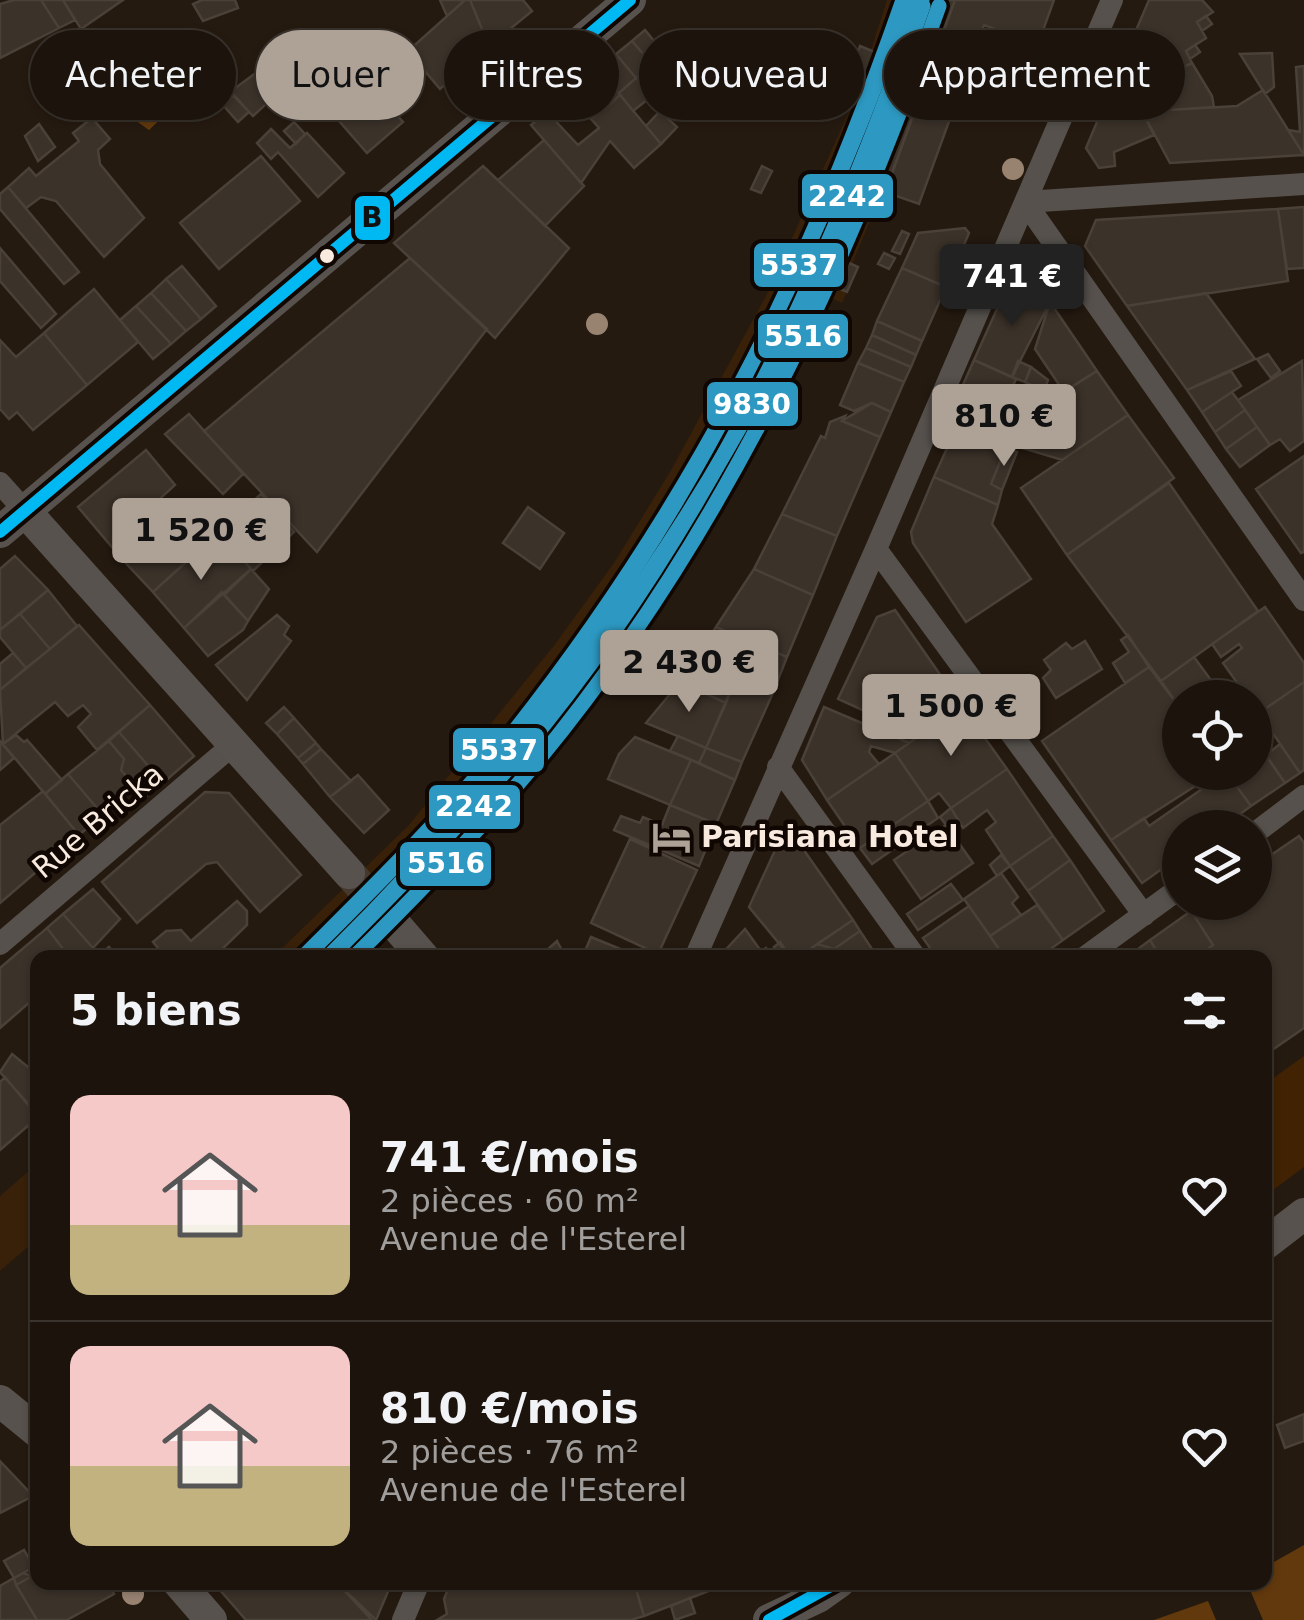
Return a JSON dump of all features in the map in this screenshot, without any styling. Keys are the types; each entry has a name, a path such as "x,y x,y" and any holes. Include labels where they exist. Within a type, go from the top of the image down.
{"main road":[{"path":"349,873 235,743 12,521 630,0"},
{"path":"399,928 417,950"},
{"path":"1272,1239 1304,1214"},
{"path":"0,1402 30,1426"},
{"path":"185,1590 211,1620"},
{"path":"768,1620 824,1590"}],"street":[{"path":"698,950 876,549 1112,0"},
{"path":"1026,202 1304,184"},
{"path":"1026,202 1304,600"},
{"path":"0,484 12,521"},
{"path":"876,549 1144,915"},
{"name":"Rue Bricka","path":"0,944 235,743"},
{"path":"778,767 910,950"},
{"path":"1272,820 1304,796"},
{"path":"1095,950 1162,902"},
{"path":"402,1620 415,1590"}],"shaded area":[{"path":"887,0 955,0 944,30 884,30 884,120 911,120 885,193 882,192 852,264 858,267 842,303 830,297 711,514 589,695 449,862 380,932 361,950 280,950 409,825 556,643 614,563 670,472 767,294 845,120 864,120 864,47 871,50"},
{"path":"135,120 160,120 149,130"},
{"path":"1304,1056 1304,1167 1272,1191 1272,1079"},
{"path":"30,1170 30,1245 0,1271 0,1196"},
{"path":"1304,1545 1304,1620 1263,1620 1250,1590 1272,1590 1272,1563"},
{"path":"1208,1601 1216,1620 1154,1620"}],"building":[{"path":"41,0 59,28 30,30 30,43 0,58 0,4"},
{"path":"41,0 63,0 75,20 59,28"},
{"path":"63,0 123,0 81,29"},
{"path":"202,0 235,0 238,8 203,21 193,4"},
{"path":"440,0 465,0 447,16"},
{"path":"465,0 470,0 482,30 444,30 444,85 440,89 424,70 424,37"},
{"path":"470,0 523,0 532,11 509,30 482,30"},
{"path":"941,0 955,0 944,30 930,30"},
{"path":"955,0 1054,0 1043,30 998,30 984,25 982,30 944,30"},
{"path":"1149,0 1202,0 1213,12 1197,22 1206,38 1186,51 1192,63 1185,66 1185,30 1136,30"},
{"path":"1206,16 1212,24 1202,31 1197,22"},
{"path":"632,41 639,49 636,78 619,58 619,52"},
{"path":"1195,45 1200,52 1190,59 1186,51"},
{"path":"864,48 882,55 864,101"},
{"path":"1272,53 1274,87 1265,94 1240,54"},
{"path":"619,58 636,78 619,93"},
{"path":"1192,63 1212,96 1214,107 1185,109 1185,66"},
{"path":"1304,66 1304,155 1288,130 1300,132 1296,67"},
{"path":"256,73 253,116 236,98 236,88"},
{"path":"636,78 639,106 633,111 619,93"},
{"path":"1263,90 1304,155 1170,163 1147,120 1185,120 1185,109 1237,106"},
{"path":"619,96 661,144 634,168 610,141 581,183 531,125 537,120 555,120 578,145 599,128 592,120 619,120"},
{"path":"236,97 249,112 236,120"},
{"path":"94,120 110,139 98,150 100,164 144,218 104,257 56,201 41,197 26,208 8,187 29,168 36,176 79,141 73,133"},
{"path":"338,120 403,122 367,153"},
{"path":"652,120 670,120 677,127 661,144 646,126"},
{"path":"897,120 911,120 885,193 872,189"},
{"path":"911,120 950,120 919,204 885,192"},
{"path":"1098,120 1146,120 1154,135 1114,152 1115,166 1099,168 1086,148"},
{"path":"294,122 305,134 296,144 284,131"},
{"path":"39,124 55,147 38,161 25,136"},
{"path":"271,129 290,148 307,133 344,173 318,197 278,152 271,159 257,143"},
{"path":"544,140 584,186 545,226 498,180"},
{"path":"261,156 300,201 219,269 180,223"},
{"path":"483,166 569,248 495,338 394,243"},
{"path":"762,166 772,171 761,193 751,189"},
{"path":"8,187 79,272 64,284 0,209 0,194"},
{"path":"1304,207 1304,268 1287,269 1278,209"},
{"path":"1278,209 1288,281 1127,306 1085,246 1096,220"},
{"path":"965,228 969,233 946,287 902,268 918,233"},
{"path":"902,231 909,234 900,254 892,251"},
{"path":"0,248 56,314 41,328 0,281"},
{"path":"884,253 895,258 889,269 878,264"},
{"path":"410,258 487,329 317,552 204,431"},
{"path":"842,260 858,267 847,292 830,285"},
{"path":"182,266 216,306 201,319 166,279"},
{"path":"902,268 946,287 922,341 877,321"},
{"path":"166,279 201,319 186,331 151,293"},
{"path":"1038,286 1050,302 1012,377 974,360 1006,289"},
{"path":"94,289 138,342 87,385 44,333"},
{"path":"151,293 186,331 171,344 136,306"},
{"path":"1206,293 1255,359 1187,390 1127,306"},
{"path":"1050,302 1097,371 1064,392 1035,349"},
{"path":"136,306 171,344 153,359 120,320"},
{"path":"877,321 922,341 916,355 872,335"},
{"path":"44,333 87,385 33,430 17,412 9,419 0,409 0,340 16,357"},
{"path":"872,335 916,355 911,367 866,348"},
{"path":"866,348 911,367 904,382 858,363"},
{"path":"1268,354 1280,371 1271,378 1257,359"},
{"path":"974,360 1016,379 990,436 947,421"},
{"path":"1018,361 1031,367 1025,382 1012,377"},
{"path":"1302,361 1304,441 1290,451 1280,439 1270,445 1238,400"},
{"path":"858,363 904,382 891,412 872,403 854,411 840,405"},
{"path":"1031,367 1048,380 1044,391 1025,382"},
{"path":"1097,371 1128,415 1062,460 1029,450 1040,421 1054,434 1064,427 1058,417 1064,412 1055,397"},
{"path":"1231,371 1241,386 1202,412 1187,390"},
{"path":"1010,392 1022,397 1000,440 990,436"},
{"path":"1232,392 1245,410 1215,432 1202,412"},
{"path":"872,403 891,412 880,437 842,421"},
{"path":"1245,410 1257,427 1226,449 1215,432"},
{"path":"189,414 243,474 223,494 165,434"},
{"path":"1128,415 1174,478 1067,555 1021,488"},
{"path":"845,416 842,421 880,437 837,536 782,514 830,422"},
{"path":"1011,422 1036,430 1029,450 1004,442"},
{"path":"957,426 1008,442 991,484 1002,490 998,505 934,477"},
{"path":"1257,427 1270,445 1240,467 1226,449"},
{"path":"1006,448 1017,452 1002,490 991,484"},
{"path":"146,450 175,485 141,516 154,532 122,559 78,507"},
{"path":"1304,456 1304,552 1301,553 1256,489"},
{"path":"934,477 998,505 992,524 1031,579 966,622 913,543 911,532"},
{"path":"1169,483 1258,611 1161,681 1067,555"},
{"path":"261,494 294,532 253,571 218,533"},
{"path":"190,502 201,514 171,540 159,528"},
{"path":"528,507 564,533 540,569 503,543"},
{"path":"782,514 837,536 813,595 754,569"},
{"path":"159,528 187,561 153,592 122,559"},
{"path":"218,533 251,569 184,628 153,592 194,555 205,568 220,555 208,541"},
{"path":"15,556 48,590 0,630 0,569"},
{"path":"251,569 269,589 248,621 224,595"},
{"path":"754,569 813,595 787,657 716,627"},
{"path":"48,590 77,626 50,649 20,614"},
{"path":"222,592 248,621 243,630 208,656 184,628"},
{"path":"1265,607 1304,663 1304,682 1272,704 1272,680 1235,680 1223,663 1242,648 1239,644 1221,657 1212,644"},
{"path":"895,610 962,706 909,743 874,727 878,717 838,699 877,617"},
{"path":"20,614 50,649 26,668 0,637 0,630"},
{"path":"277,615 289,626 284,635 291,641 247,700 216,665"},
{"path":"79,625 150,705 97,750 78,727 91,714 83,705 68,716 55,702 3,744 0,690"},
{"path":"716,627 787,657 772,695 693,661"},
{"path":"1128,635 1149,667 1125,683 1113,663 1129,652 1121,640"},
{"path":"1085,641 1102,669 1056,698 1043,678 1051,670 1044,660 1066,643 1072,649"},
{"path":"13,653 26,668 0,690 0,664"},
{"path":"1194,657 1211,680 1162,680"},
{"path":"693,661 735,680 726,703 680,682"},
{"path":"1149,667 1162,684 1162,790 1189,790 1111,840 1042,741"},
{"path":"735,680 772,695 742,762 706,748"},
{"path":"680,682 726,703 706,748 646,723"},
{"path":"1304,682 1304,770 1300,773 1272,732 1272,704"},
{"path":"150,705 194,756 163,783 119,732"},
{"path":"962,706 1007,769 951,808 939,793 928,801 895,753"},
{"path":"284,707 294,718 277,734 266,723"},
{"path":"824,707 909,743 895,753 871,746 869,752 879,764 827,800 802,760"},
{"path":"294,718 316,743 298,758 277,734"},
{"path":"119,732 163,783 144,798 121,770 124,759 109,741"},
{"path":"16,735 24,742 27,740 62,780 45,794 3,744"},
{"path":"678,736 706,748 699,763 670,751"},
{"path":"635,737 691,760 670,805 608,779 619,754"},
{"path":"0,741 14,758 0,770"},
{"path":"109,741 124,759 121,770 136,788 103,815 68,774"},
{"path":"316,743 321,749 303,764 298,758"},
{"path":"1280,744 1300,773 1285,783 1272,764 1272,750"},
{"path":"706,748 742,762 735,780 699,763"},
{"path":"321,749 351,781 330,797 303,764"},
{"path":"895,753 928,801 860,848 827,800"},
{"path":"691,760 735,780 716,824 670,805"},
{"path":"1272,764 1285,783 1251,806 1239,790 1272,790"},
{"path":"1007,769 1053,836 1010,866 986,830 996,822 987,810 963,828 951,808"},
{"path":"68,774 103,815 79,835 45,794"},
{"path":"358,775 389,810 364,833 330,797"},
{"path":"1201,790 1239,790 1251,806 1246,810 1172,810"},
{"path":"43,791 79,835 0,903 0,825"},
{"path":"205,792 229,793 301,875 260,912 217,862 206,864 137,923 102,882"},
{"path":"928,801 938,818 872,864 860,848"},
{"name":"Parisiana Hotel","path":"670,805 716,824 699,866 614,830 621,816 640,823 643,817 662,825"},
{"path":"951,808 960,823 950,830 940,817"},
{"path":"1162,817 1162,869 1142,883 1111,840 1144,818 1149,826"},
{"path":"946,825 973,863 921,899 894,860"},
{"path":"1053,836 1070,860 1028,891 1010,866"},
{"path":"1299,836 1304,843 1304,1028 1272,1050 1272,950 1206,950 1213,945 1197,920 1272,920 1272,854"},
{"path":"630,839 697,870 660,950 649,950 591,923"},
{"path":"777,846 801,846 853,920 809,950 784,950 749,907"},
{"path":"1001,855 1010,866 997,876 990,865"},
{"path":"1070,860 1104,911 1063,940 1028,891"},
{"path":"1001,873 1018,897 1012,903 1021,915 990,936 964,899"},
{"path":"951,884 963,900 918,930 907,914"},
{"path":"93,889 120,919 93,948 63,914"},
{"path":"237,901 247,911 247,925 221,950 160,950 153,942 166,931 181,930 191,941"},
{"path":"1037,905 1063,940 1049,950 1000,950 990,936"},
{"path":"969,906 999,950 931,950 923,938"},
{"path":"63,914 95,950 64,950 47,928"},
{"path":"853,920 860,931 834,949 817,944"},
{"path":"1178,920 1197,920 1213,945 1206,950 1156,950 1150,940"},
{"path":"47,928 64,950 30,950 30,1002 0,1028 0,968"},
{"path":"745,929 760,950 725,950"},
{"path":"860,931 873,950 808,950 817,944 834,949"},
{"path":"591,937 623,950 585,950"},
{"path":"1150,940 1156,950 1137,950"},
{"path":"557,941 562,950 547,950"},
{"path":"12,1054 30,1069 30,1106 0,1072"},
{"path":"5,1077 30,1107 30,1124 0,1150 0,1082"},
{"path":"1304,1414 1304,1441 1285,1448 1277,1425"},
{"path":"0,1461 30,1498 0,1513"},
{"path":"24,1550 30,1569 14,1578 4,1561"},
{"path":"23,1573 30,1575 16,1585 14,1578"},
{"path":"30,1577 30,1590 112,1590 114,1594 67,1620 37,1620 16,1585"},
{"path":"14,1578 37,1620 0,1620 0,1586"},
{"path":"220,1590 344,1590 372,1620 246,1620"},
{"path":"344,1590 389,1590 376,1620"},
{"path":"448,1590 636,1590 644,1616 631,1620 437,1620 447,1614 444,1599"},
{"path":"636,1590 711,1590 644,1616"},
{"path":"690,1598 695,1613 675,1620 671,1606"}],"tunnel":[{"path":"349,873 399,929"}],"transit line":[{"name":"B","path":"0,532 630,0"},
{"path":"316,946 438,821 507,742 633,572 688,482 785,294 867,99 903,0"},
{"name":"5537","path":"310,950 404,856 500,749 628,574 684,484 784,298 869,103 907,0"},
{"name":"2242","path":"337,950 521,753 648,580 756,395 803,299 846,200 922,0"},
{"name":"9830","path":"335,950 401,882 540,722 664,552 720,462 819,274 923,6"},
{"name":"5516","path":"361,950 447,863 535,764 602,679 663,590 719,498 818,306 902,107 939,6"},
{"name":"B","path":"769,1620 823,1590"}],"place":[{"name":"Parisiana Hotel","path":"671,837"}]}
